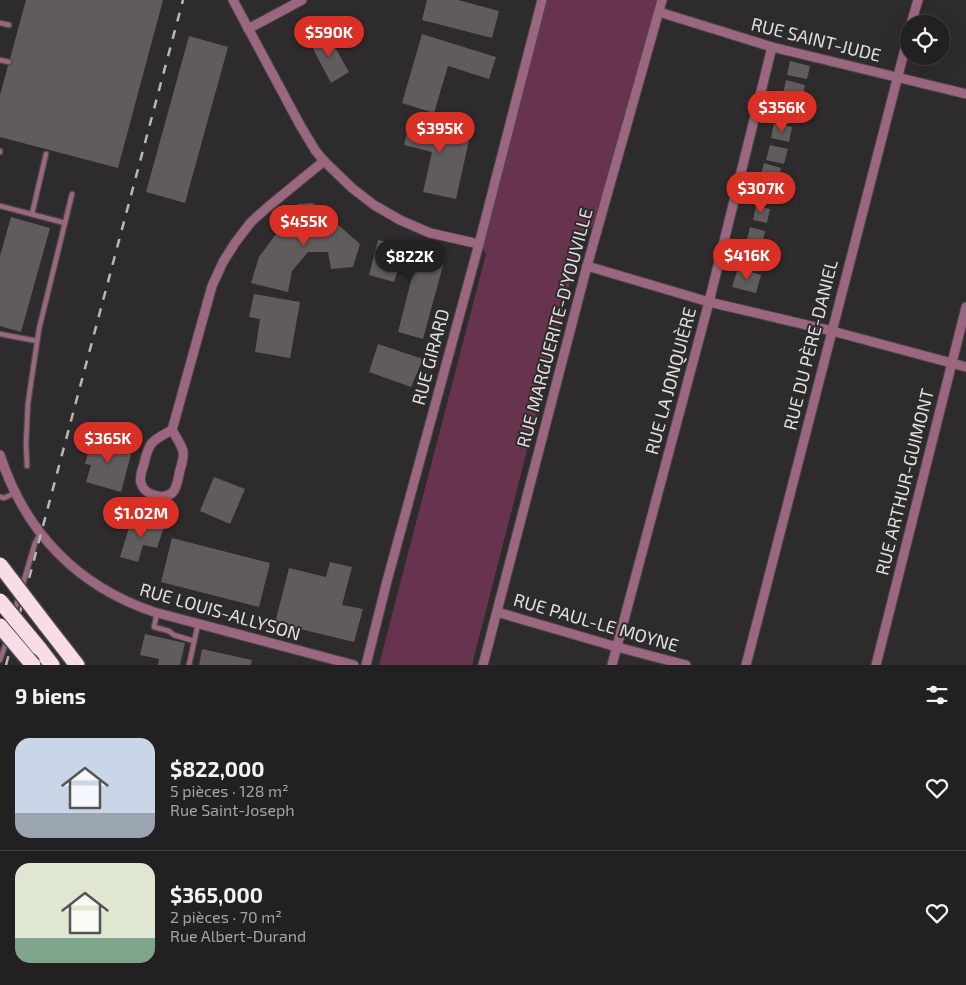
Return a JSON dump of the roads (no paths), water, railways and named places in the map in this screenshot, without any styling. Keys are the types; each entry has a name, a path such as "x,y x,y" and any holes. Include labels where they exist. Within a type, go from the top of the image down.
{"highway":[{"path":"0,565 77,665"},
{"path":"0,574 45,624"},
{"path":"0,602 52,665"},
{"path":"7,625 32,665"}],"street":[{"path":"233,0 300,125 324,161 352,188 374,205 400,220 430,233 479,244"},
{"path":"248,29 302,0"},
{"name":"RUE GIRARD","path":"366,665 479,244 542,0"},
{"name":"RUE MARGUERITE-D'YOUVILLE","path":"483,665 587,266 662,0"},
{"path":"914,15 918,0"},
{"name":"RUE SAINT-JUDE","path":"659,12 772,47 966,94"},
{"name":"RUE LA JONQUIÈRE","path":"612,665 709,302 772,47"},
{"name":"RUE DU PÈRE-DANIEL","path":"746,665 900,65"},
{"path":"172,430 156,439 147,450 140,482 146,492 166,496 174,490 184,458 181,446 172,430 212,286 223,262 251,222 324,161"},
{"path":"587,266 709,302 832,331 966,367"},
{"name":"RUE ARTHUR-GUIMONT","path":"876,665 966,307"},
{"name":"RUE LOUIS-ALLYSON","path":"0,455 15,494 40,534 63,559 91,582 126,602 157,613 333,662 354,665"},
{"name":"RUE PAUL-LE MOYNE","path":"497,612 686,665"}],"lane":[{"path":"0,23 9,25"},
{"path":"0,60 9,62"},
{"path":"32,214 46,154"},
{"path":"26,466 28,403 39,329 72,194"},
{"path":"0,206 65,223"},
{"path":"0,334 37,341"},
{"path":"0,496 5,498 15,494"},
{"path":"0,660 7,625 36,539 40,534"},
{"path":"157,613 154,627 194,641"},
{"path":"189,665 198,624"}],"railway":[{"path":"6,665 183,0"}]}
